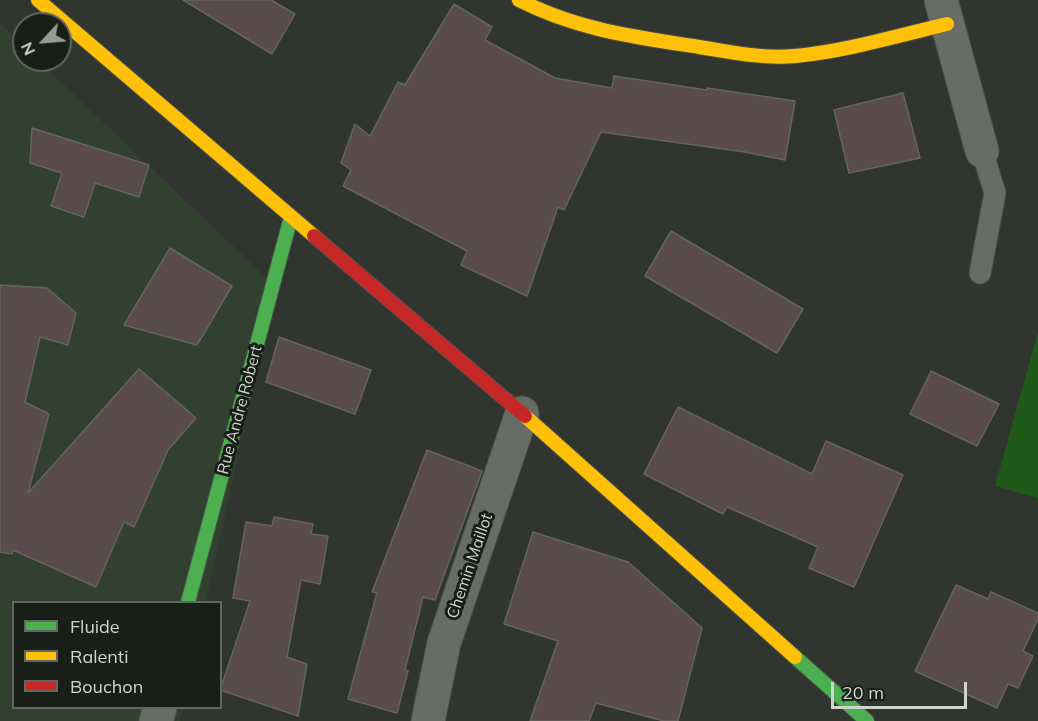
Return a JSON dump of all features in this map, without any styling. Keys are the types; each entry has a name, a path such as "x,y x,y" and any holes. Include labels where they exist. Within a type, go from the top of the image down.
{"street":[{"path":"38,0 522,413 867,721"},
{"path":"519,0 562,20 599,32 761,57 825,52 944,12 982,151"},
{"name":"Rue Andre Robert","path":"189,601 291,217"},
{"name":"Chemin Maillot","path":"428,721 444,643 522,413"}],"lane":[{"path":"980,273 995,193 982,151"}],"shaded area":[{"path":"0,23 12,34 12,72 51,72 275,286 206,601 12,601 12,709 183,709 180,721 0,721"}],"green space":[{"path":"1038,332 1038,498 995,486"}],"building":[{"path":"183,0 271,0 295,14 272,54"},
{"path":"454,4 492,27 485,40 555,78 612,88 614,76 795,101 785,160 745,152 601,132 564,210 558,207 527,296 461,265 467,251 343,186 351,170 341,163 355,124 370,136 398,82 405,85"},
{"path":"903,93 920,158 849,173 834,110"},
{"path":"32,128 149,165 139,197 95,183 84,217 51,206 62,173 30,163"},
{"path":"671,231 803,309 777,353 645,276"},
{"path":"170,248 232,286 197,345 124,325"},
{"path":"0,285 47,288 76,313 68,345 40,337 25,402 49,414 28,493 139,369 196,418 168,450 134,527 124,522 96,587 13,550 12,554 0,552"},
{"path":"279,337 371,370 355,414 266,382"},
{"path":"931,371 999,404 977,446 910,414"},
{"path":"678,407 812,474 826,441 903,475 854,587 809,568 818,547 727,507 723,514 644,474"},
{"path":"427,450 482,471 435,600 423,597 397,713 348,699 377,593 372,592"},
{"path":"274,517 313,524 311,534 328,536 320,584 301,580 287,657 307,664 298,716 222,691 222,684 250,601 233,598 246,522 272,526"},
{"path":"533,532 628,562 702,628 678,721 664,721 596,703 589,721 530,721 558,641 504,624"},
{"path":"956,585 988,599 991,592 1038,613 1038,619 1023,651 1033,656 1018,688 1008,684 997,708 915,671"}],"traffic: fast":[{"path":"188,601 291,217"},
{"path":"795,657 867,721"}],"traffic: slow":[{"path":"38,0 314,236"},
{"path":"519,0 563,19 607,31 652,40 771,57 833,51 947,24"},
{"path":"525,416 795,657"}],"traffic: jam":[{"path":"314,236 525,416"}]}
